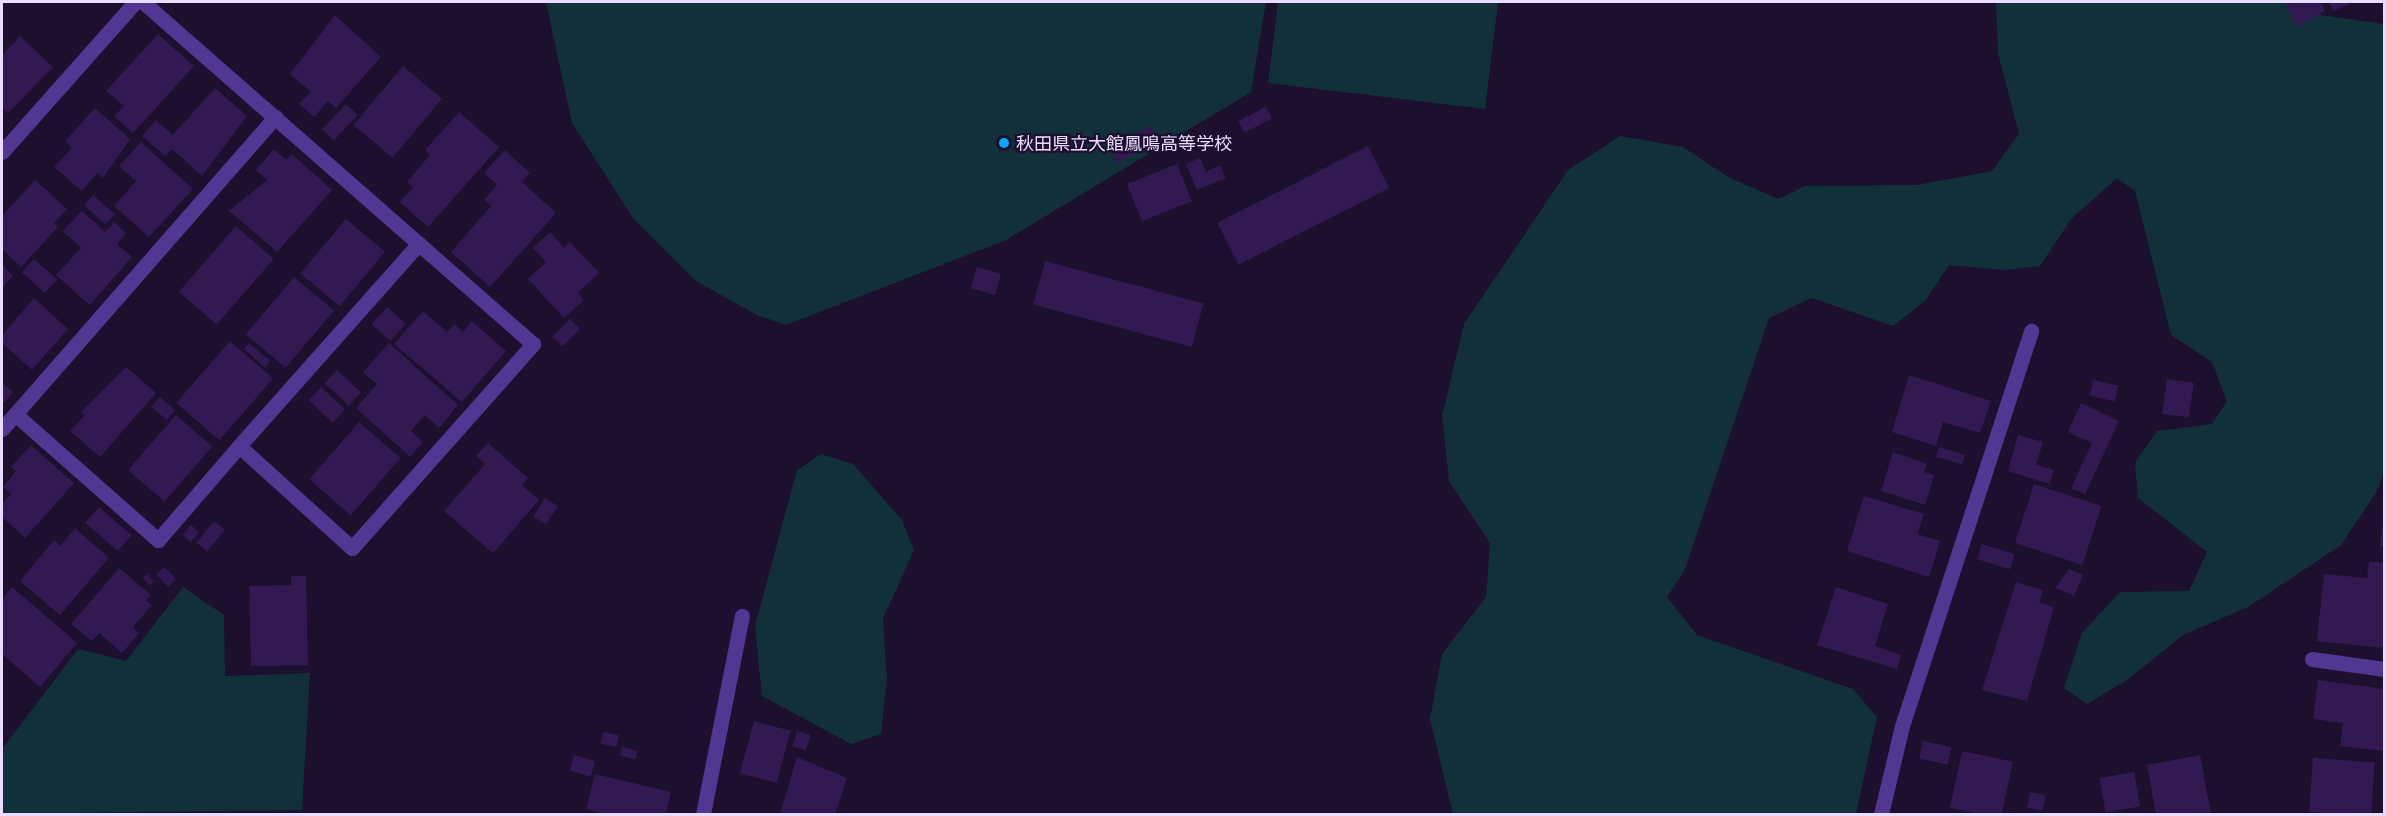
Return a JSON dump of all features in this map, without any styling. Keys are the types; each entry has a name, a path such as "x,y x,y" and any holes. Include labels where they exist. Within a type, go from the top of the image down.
{"street":[{"path":"2,152 135,2"},
{"path":"143,2 533,344 352,548 239,446"},
{"path":"2,429 275,117"},
{"path":"15,414 158,540 419,243"},
{"path":"1881,814 1902,726 2031,331"},
{"path":"703,814 742,616"},
{"path":"2312,659 2385,669"}],"shaded area":[{"path":"546,2 1266,2 1251,92 1006,240 786,325 757,315 696,281 633,218 572,123"},
{"path":"1278,2 1498,2 1485,109 1268,83"},
{"path":"1996,2 2295,2 2313,14 2384,24 2384,473 2376,493 2341,545 2248,607 2183,635 2127,680 2087,704 2064,688 2082,633 2120,592 2189,591 2207,552 2138,498 2135,463 2157,431 2212,424 2227,401 2212,362 2171,335 2135,191 2117,178 2072,218 2040,266 2004,270 1949,265 1925,301 1893,326 1812,298 1769,318 1684,572 1667,597 1697,635 1853,689 1877,717 1856,814 1453,814 1430,719 1442,654 1486,597 1490,543 1449,481 1442,416 1464,324 1568,170 1620,136 1683,147 1728,177 1778,199 1805,186 1917,185 1992,171 2019,134 1998,53"},
{"path":"821,454 853,464 902,520 914,550 883,619 887,679 881,734 851,744 762,696 755,626 797,470"},
{"path":"183,587 224,615 225,676 310,673 302,810 2,814 2,749 78,649 126,661"}],"building":[{"path":"2284,2 2321,2 2325,11 2297,27"},
{"path":"2329,2 2348,2 2349,4 2333,11"},
{"path":"335,15 381,57 336,108 328,101 314,117 299,104 311,92 290,74"},
{"path":"158,34 194,66 133,133 114,116 124,106 106,91"},
{"path":"20,36 53,67 8,113 2,107 2,55"},
{"path":"403,66 442,99 393,158 354,125"},
{"path":"215,88 247,116 202,176 172,149 165,156 142,136 156,120 173,135"},
{"path":"346,104 358,115 334,141 322,130"},
{"path":"1266,107 1272,119 1244,133 1238,121"},
{"path":"95,108 130,139 103,178 97,173 82,191 54,167 72,148 65,141"},
{"path":"459,112 499,147 428,227 400,202 413,187 407,182 430,155 425,150"},
{"path":"1151,126 1159,143 1116,163 1108,146"},
{"path":"141,142 193,189 149,237 114,206 136,181 119,166"},
{"path":"1368,146 1389,188 1239,265 1217,223"},
{"path":"274,149 286,160 292,154 332,190 277,252 229,211 267,180 256,170"},
{"path":"505,150 530,173 522,182 556,213 490,287 451,252 491,206 484,200 497,185 484,173"},
{"path":"1200,158 1206,172 1220,165 1226,178 1197,190 1186,164"},
{"path":"1177,164 1192,201 1142,221 1127,184"},
{"path":"35,180 67,209 54,223 58,227 21,267 2,249 2,216"},
{"path":"93,195 115,214 106,225 84,206"},
{"path":"82,211 105,232 114,222 126,233 117,244 132,257 90,305 56,275 81,248 63,231"},
{"path":"346,219 385,252 339,306 300,273"},
{"path":"236,226 274,259 217,324 179,292"},
{"path":"550,232 564,248 570,242 599,273 578,293 584,300 564,318 528,279 546,262 533,248"},
{"path":"34,259 57,280 45,293 22,272"},
{"path":"1045,261 1203,303 1192,347 1033,304"},
{"path":"2,264 13,276 2,288"},
{"path":"977,267 1001,274 995,295 971,288"},
{"path":"294,277 334,310 286,368 246,334"},
{"path":"34,298 68,329 32,370 2,343 2,335"},
{"path":"387,307 406,324 390,341 372,324"},
{"path":"423,311 447,332 454,324 463,332 472,321 506,351 462,402 394,344"},
{"path":"570,319 580,329 562,347 552,337"},
{"path":"230,341 273,378 219,440 176,403"},
{"path":"249,343 270,361 265,367 244,349"},
{"path":"389,343 458,405 439,428 425,415 411,431 423,442 410,457 356,408 377,384 363,372"},
{"path":"126,367 156,393 100,457 70,431 85,415 81,412"},
{"path":"337,370 361,393 349,406 325,383"},
{"path":"1909,375 1991,401 1980,433 1943,422 1936,446 1892,432"},
{"path":"2167,379 2194,383 2189,417 2162,414"},
{"path":"2093,380 2118,386 2115,401 2089,396"},
{"path":"2,383 13,392 2,405"},
{"path":"321,387 345,410 333,423 309,400"},
{"path":"160,397 175,410 167,420 151,407"},
{"path":"2081,403 2119,421 2085,494 2071,488 2092,443 2068,432"},
{"path":"176,415 212,446 164,502 128,470"},
{"path":"359,422 401,458 351,515 309,479"},
{"path":"2018,435 2043,442 2036,465 2054,470 2049,484 2008,471"},
{"path":"488,443 528,478 522,485 539,500 493,553 444,511 485,464 476,456"},
{"path":"31,445 74,483 25,538 2,517 2,504 11,494 3,487 16,471 11,467"},
{"path":"1939,447 1965,455 1962,464 1936,457"},
{"path":"1893,452 1927,464 1924,472 1934,475 1925,505 1881,491"},
{"path":"2034,484 2102,506 2082,565 2015,543"},
{"path":"1864,496 1924,514 1917,534 1940,541 1929,577 1847,551"},
{"path":"545,498 558,506 546,525 533,517"},
{"path":"99,507 131,535 118,551 85,523"},
{"path":"214,521 225,530 207,552 196,543"},
{"path":"2384,524 2384,547 2380,546"},
{"path":"191,525 199,532 191,542 182,535"},
{"path":"75,528 109,558 60,615 20,581 54,540 60,546"},
{"path":"1982,544 2015,554 2010,569 1977,559"},
{"path":"2369,561 2384,563 2383,648 2317,641 2324,574 2367,578"},
{"path":"164,567 176,579 168,587 156,575"},
{"path":"119,568 151,595 146,601 152,605 133,627 139,633 122,653 99,633 92,641 71,624"},
{"path":"2069,569 2083,575 2074,596 2055,588"},
{"path":"147,574 154,581 150,585 143,578"},
{"path":"291,576 306,576 308,665 251,666 249,586 291,585"},
{"path":"2016,582 2043,590 2039,602 2054,607 2027,701 1982,690"},
{"path":"12,587 77,643 40,687 2,654 2,599"},
{"path":"1836,587 1888,604 1875,646 1901,655 1897,669 1817,645"},
{"path":"2318,680 2384,689 2384,751 2340,746 2343,723 2313,719"},
{"path":"754,721 791,731 777,783 740,773"},
{"path":"797,731 810,735 806,750 792,746"},
{"path":"603,732 619,735 616,747 601,744"},
{"path":"1923,741 1951,747 1948,765 1919,759"},
{"path":"622,747 638,751 635,760 620,756"},
{"path":"1962,751 2013,762 2002,814 1979,814 1950,808"},
{"path":"574,755 595,761 591,776 570,770"},
{"path":"2200,755 2211,814 2156,814 2147,765"},
{"path":"797,757 847,778 835,814 780,814"},
{"path":"2313,758 2375,762 2371,814 2309,812"},
{"path":"2134,772 2140,806 2106,813 2100,778"},
{"path":"595,774 671,792 666,814 605,814 586,809"},
{"path":"2030,792 2046,795 2043,811 2027,808"}],"place":[{"name":"秋田県立大館鳳鳴高等学校","path":"1004,143"}]}
